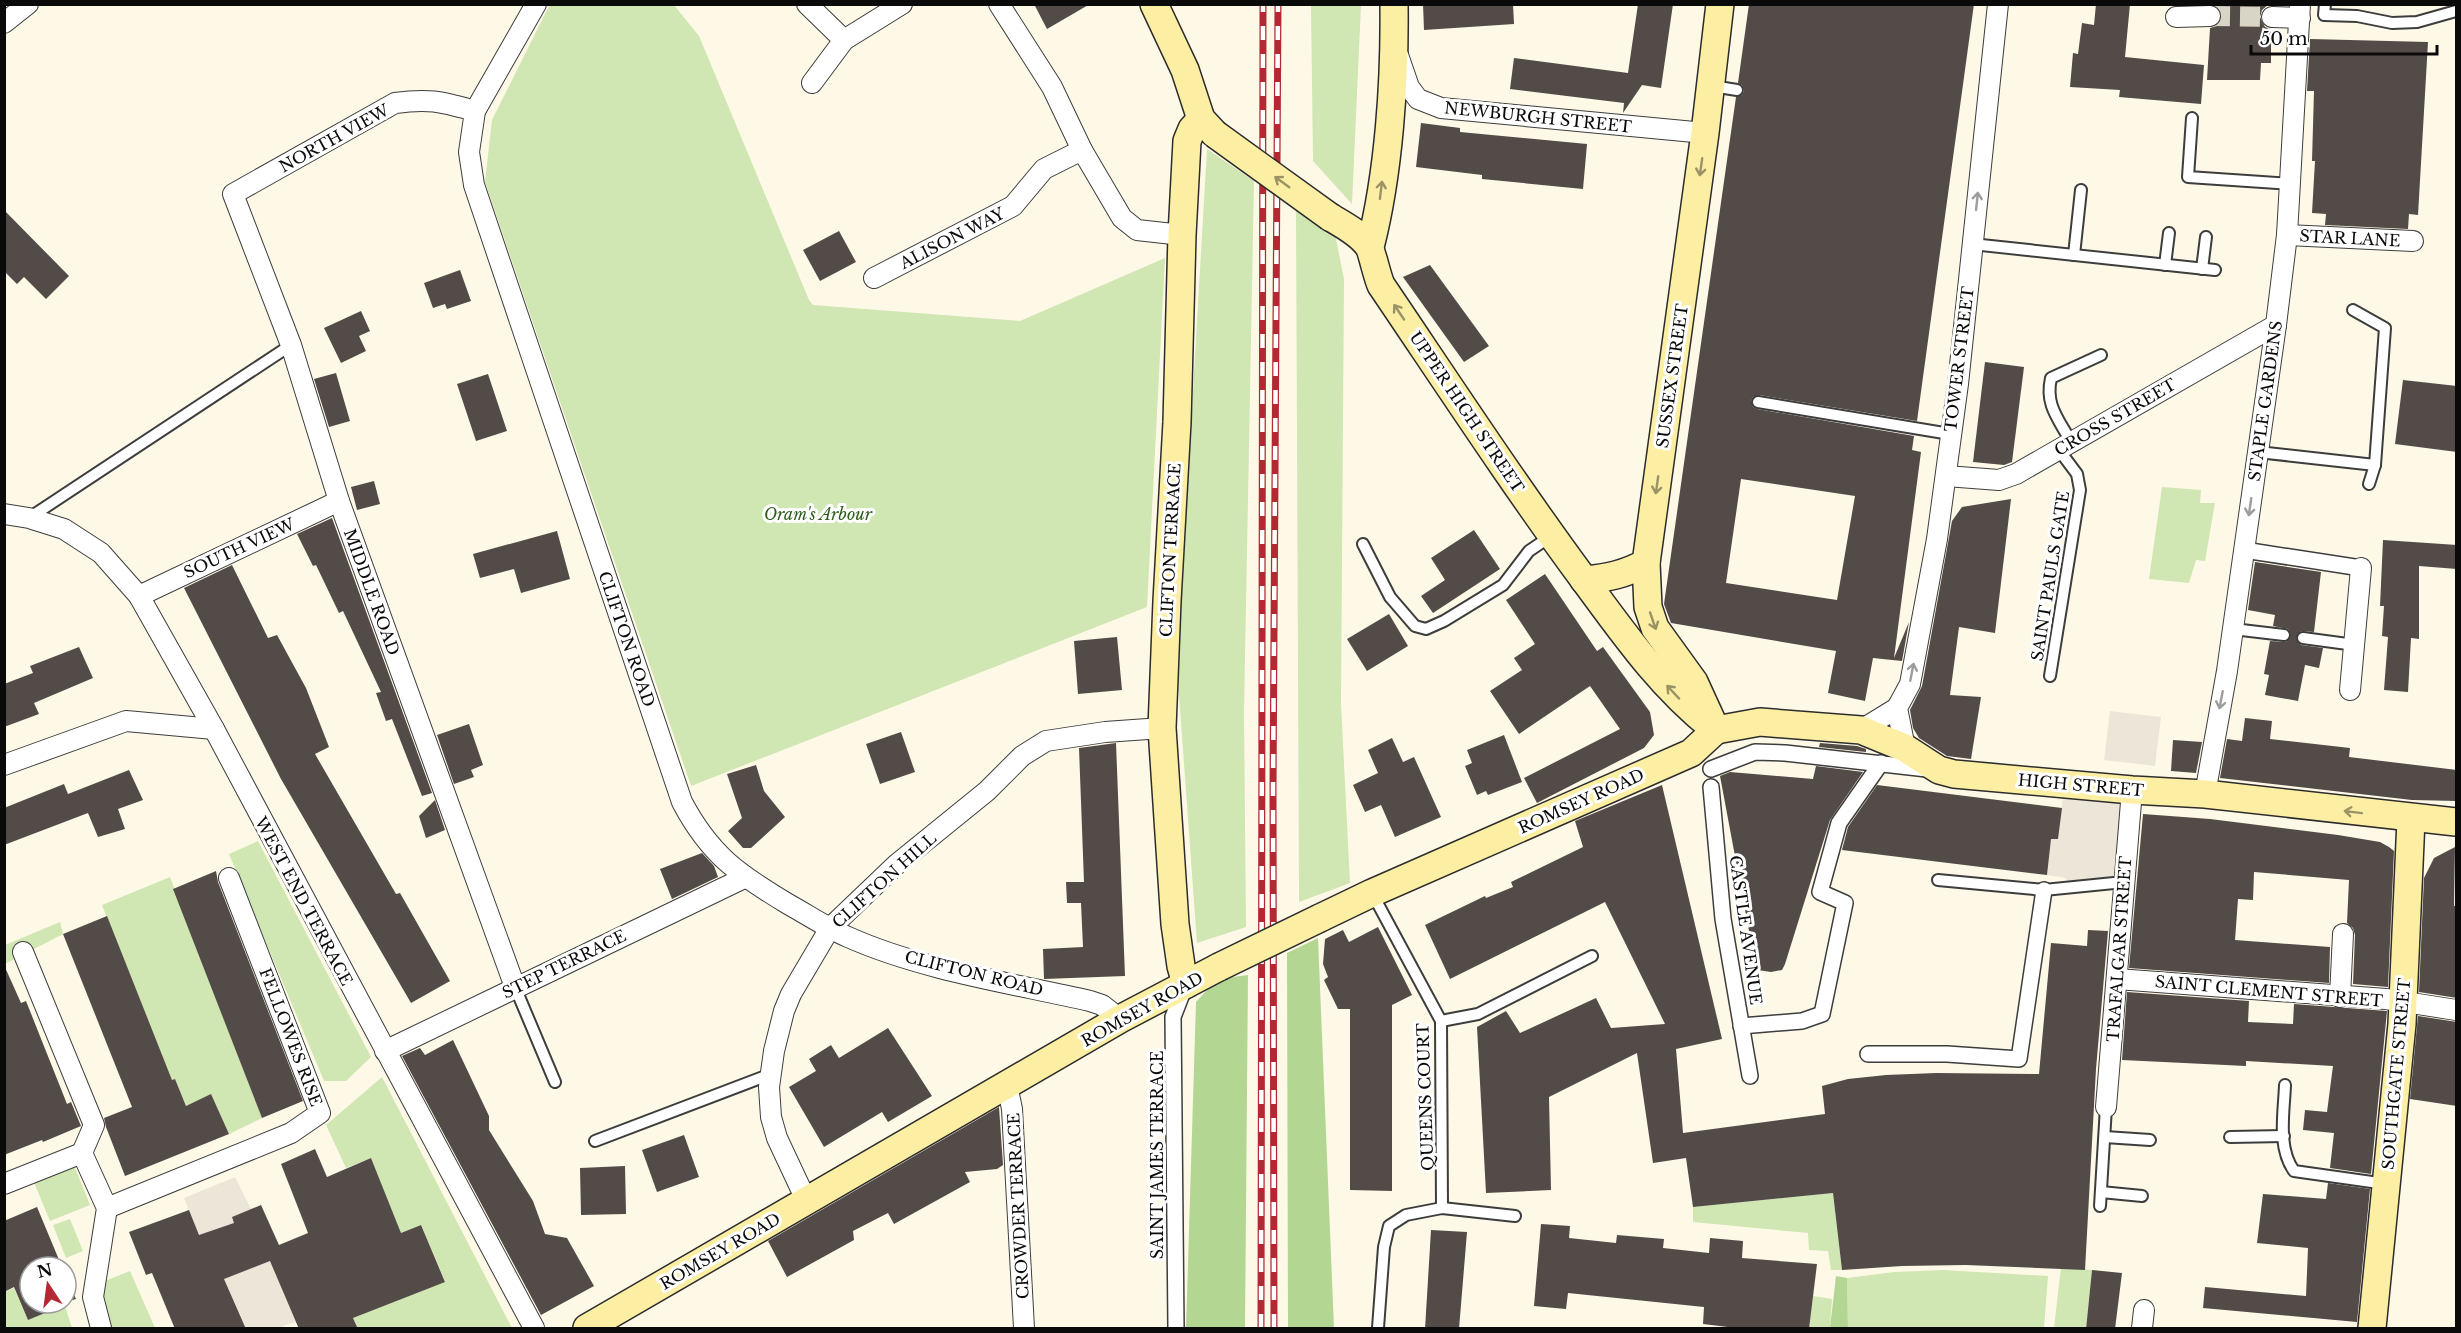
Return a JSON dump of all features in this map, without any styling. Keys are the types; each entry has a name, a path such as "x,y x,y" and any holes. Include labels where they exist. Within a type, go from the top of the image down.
{"main road":[{"path":"1154,4 1208,126 1348,228 1370,248 1377,218 1392,88 1394,4"},
{"name":"SUSSEX STREET","path":"1716,730 1694,682 1655,628 1648,608 1646,563 1706,133 1724,88 1720,4"},
{"name":"CLIFTON TERRACE","path":"1186,984 1176,935 1162,728 1177,422 1187,141 1192,129 1208,126"},
{"name":"UPPER HIGH STREET","path":"1370,248 1374,268 1381,285 1551,537 1630,644 1674,694 1716,730"},
{"path":"1584,580 1624,574 1646,563"},
{"name":"HIGH STREET","path":"1716,730 1760,722 1861,730 1905,748 1939,770 1954,774 2132,790 2205,794 2411,819 2457,822"},
{"name":"ROMSEY ROAD","path":"587,1329 1120,1019 1219,967 1372,893 1691,753 1716,730"},
{"name":"SOUTHGATE STREET","path":"2372,1329 2403,1004 2411,819"}],"street":[{"path":"4,23 28,4"},
{"name":"CLIFTON ROAD","path":"536,4 475,111 469,152 474,185 682,802 696,829 720,857 744,878 830,928 880,949 936,966 1090,1000 1102,1005 1120,1019"},
{"path":"807,4 844,40"},
{"path":"812,83 844,40 902,4"},
{"path":"999,4 1052,87 1082,150 1122,218 1137,230 1182,235"},
{"name":"TOWER STREET","path":"1897,708 1910,684 1937,539 1958,384 1998,4"},
{"path":"2272,17 2300,11"},
{"name":"STAPLE GARDENS","path":"2205,794 2233,628 2287,235 2300,11"},
{"path":"2176,17 2210,16"},
{"name":"NEWBURGH STREET","path":"1394,46 1409,87 1418,99 1441,108 1706,133"},
{"name":"NORTH VIEW","path":"233,194 395,103 423,99 440,101 475,111"},
{"name":"ALISON WAY","path":"874,278 1013,206 1044,169 1082,150"},
{"name":"MIDDLE ROAD","path":"233,194 291,345 339,501 515,987"},
{"name":"STAR LANE","path":"2287,235 2413,241"},
{"name":"CROSS STREET","path":"1946,476 1999,480 2016,474 2276,325"},
{"name":"SOUTH VIEW","path":"139,596 339,501"},
{"name":"WEST END TERRACE","path":"4,514 29,518 64,529 101,554 139,596 214,729 534,1329"},
{"path":"2244,550 2361,568 2350,690"},
{"path":"1861,730 1897,708 1905,748"},
{"path":"4,765 126,721 214,729"},
{"name":"CLIFTON HILL","path":"807,1202 777,1138 771,1117 771,1074 784,1011 791,994 830,928 897,864 987,791 1022,756 1046,741 1105,732 1162,728"},
{"path":"1711,769 1755,752 1785,753 1939,770"},
{"path":"1741,1026 1802,1021 1822,1014 1845,903 1820,892 1839,823 1881,763"},
{"name":"CASTLE AVENUE","path":"1711,787 1723,919 1750,1076"},
{"name":"TRAFALGAR STREET","path":"2106,1107 2132,790"},
{"name":"FELLOWES RISE","path":"107,1208 291,1133 320,1113 229,878"},
{"name":"STEP TERRACE","path":"385,1051 744,878"},
{"path":"1868,1054 1947,1054 2019,1059 2044,890"},
{"path":"2340,997 2343,934"},
{"path":"4,1184 82,1153 94,1125 23,952"},
{"name":"SAINT CLEMENT STREET","path":"2117,979 2386,999 2403,1004 2457,1010"},
{"name":"SAINT JAMES TERRACE","path":"1176,1329 1173,1017 1186,984"},
{"name":"CROWDER TERRACE","path":"1007,1085 1012,1108 1024,1329"},
{"path":"82,1153 107,1208 93,1297 101,1329"}],"lane":[{"path":"2325,4 2325,15 2358,16 2392,23 2418,22 2457,11"},
{"path":"2355,4 2358,16"},
{"path":"2192,118 2188,177 2290,184"},
{"path":"2074,255 2081,190"},
{"path":"2165,265 2169,233"},
{"path":"2202,269 2206,237"},
{"path":"1972,244 2215,270"},
{"path":"2353,310 2385,328 2375,465 2369,484"},
{"path":"29,518 291,345"},
{"name":"SAINT PAULS GATE","path":"2050,676 2080,490 2077,474 2048,394 2051,378 2101,355"},
{"path":"1758,402 1950,434"},
{"path":"2258,452 2375,465"},
{"path":"1363,544 1390,597 1415,626 1426,629 1444,621 1503,585 1529,551 1551,537"},
{"path":"2233,628 2284,635"},
{"path":"2303,638 2355,645"},
{"path":"1938,880 2044,890 2124,882"},
{"name":"QUEENS COURT","path":"1372,893 1441,1021 1442,1208"},
{"path":"1441,1021 1478,1014 1592,956"},
{"path":"515,987 555,1082"},
{"path":"595,1141 771,1074"},
{"path":"2285,1085 2284,1136 2287,1161 2294,1171 2386,1184"},
{"path":"2100,1206 2106,1107"},
{"path":"2230,1137 2284,1136"},
{"path":"2105,1137 2150,1140"},
{"path":"2101,1192 2142,1196"},
{"path":"1378,1329 1384,1247 1389,1226 1406,1215 1442,1208 1515,1216"}],"green space":[{"name":"Oram's Arbour","path":"550,4 674,5 699,36 813,305 1020,321 1165,258 1147,607 691,786 485,182 492,120"},
{"path":"1311,5 1361,5 1352,204 1313,161"},
{"path":"1207,149 1254,181 1244,711 1246,927 1197,943 1177,667"},
{"path":"1296,210 1335,234 1344,279 1341,704 1350,883 1299,902"},
{"path":"2162,487 2201,490 2200,503 2215,503 2205,561 2196,560 2189,583 2149,579"},
{"path":"258,841 371,1057 346,1081 324,1081 229,854"},
{"path":"170,877 262,1118 229,1134 211,1095 186,1106 175,1079 172,1080 102,905"},
{"path":"60,922 63,934 5,964 5,945"},
{"path":"1318,938 1334,1328 1288,1328 1287,953"},
{"path":"1248,975 1245,1328 1186,1328 1196,1002 1217,979"},
{"path":"382,1077 512,1328 358,1328 353,1318 445,1281 421,1225 401,1233 371,1158 346,1168 326,1125"},
{"path":"73,1163 90,1205 50,1221 33,1180"},
{"path":"1833,1193 1842,1270 1831,1270 1828,1251 1809,1250 1808,1233 1693,1222 1693,1207"},
{"path":"70,1219 83,1251 73,1255 65,1255 53,1225"},
{"path":"2061,1267 2092,1270 2086,1328 2054,1328"},
{"path":"1943,1270 2048,1276 2044,1328 1848,1328 1847,1278 1894,1272"},
{"path":"130,1271 155,1328 108,1328 101,1291 102,1282"},
{"path":"1836,1276 1847,1278 1848,1328 1830,1328"},
{"path":"14,1288 18,1297 18,1315 26,1315 28,1320 39,1315 68,1315 72,1328 5,1328 4,1292"},
{"path":"1813,1296 1832,1299 1830,1328 1809,1328"}],"shaded area":[{"path":"2110,711 2161,717 2155,766 2104,760"},
{"path":"2064,788 2124,801 2122,880 2071,884 2065,878 2047,875 2051,839 2058,839"},
{"path":"235,1177 251,1209 232,1217 270,1260 296,1322 283,1326 283,1328 246,1328 224,1279 199,1235 184,1198"}],"building":[{"path":"1034,4 1090,4 1047,29"},
{"path":"1423,4 1513,4 1514,24 1424,30"},
{"path":"1638,4 1673,4 1661,88 1642,85 1623,113 1624,103 1510,89 1514,58 1628,73"},
{"path":"1749,4 1974,4 1917,421 1759,395 1753,397 1751,401 1753,407 1757,409 1914,436 1912,450 1921,452 1894,658 1909,622 1902,661 1873,658 1865,701 1828,693 1836,651 1671,623 1664,604 1736,97 1742,95 1744,91 1742,85 1738,83","holes":["1741,479 1855,496 1837,600 1726,583"]},
{"path":"2096,4 2130,4 2125,57 2204,65 2201,104 2119,97 2120,90 2070,87 2073,53 2078,54 2082,23 2094,25"},
{"path":"2212,4 2269,4 2262,10 2260,17 2265,27 2271,29 2271,63 2261,63 2260,80 2207,80 2210,28 2217,26 2222,16 2220,9"},
{"path":"2310,39 2428,42 2418,215 2409,214 2408,229 2325,225 2326,214 2312,213 2315,161 2312,161 2314,91 2307,91"},
{"path":"1421,123 1460,128 1460,132 1587,144 1583,189 1482,179 1482,175 1416,167"},
{"path":"4,210 69,276 46,299 24,277 17,284 4,271"},
{"path":"839,231 856,262 820,281 803,250"},
{"path":"1430,265 1489,346 1464,362 1403,277"},
{"path":"460,270 471,301 447,309 445,304 433,308 424,283"},
{"path":"361,311 370,331 359,336 366,351 341,363 324,328"},
{"path":"1985,362 2024,367 2012,462 2004,465 1973,462"},
{"path":"336,373 350,421 329,427 314,379"},
{"path":"488,374 507,431 476,441 457,384"},
{"path":"2403,380 2457,386 2457,452 2395,444"},
{"path":"374,481 380,504 357,510 351,487"},
{"path":"2011,499 1995,633 1959,627 1950,695 1981,697 1971,759 1947,756 1919,738 1913,728 1910,710 1922,686 1952,521 1962,507"},
{"path":"332,518 432,793 422,796 392,719 386,721 376,693 381,692 343,611 339,613 316,565 313,566 297,534"},
{"path":"1474,530 1500,569 1433,613 1421,596 1445,580 1431,558"},
{"path":"557,531 570,579 521,593 514,569 480,578 473,554"},
{"path":"2383,540 2457,545 2457,569 2419,566 2419,639 2411,638 2408,692 2384,690 2388,637 2382,636 2384,606 2380,606"},
{"path":"2255,562 2321,572 2314,632 2301,631 2296,638 2301,645 2323,648 2319,668 2305,665 2298,701 2265,695 2269,675 2264,674 2270,641 2286,642 2291,635 2288,629 2273,626 2275,615 2248,610"},
{"path":"232,565 268,638 277,635 306,688 329,747 315,754 396,894 400,893 450,981 411,1003 281,779 184,588"},
{"path":"1545,574 1597,651 1603,647 1650,712 1654,735 1644,748 1537,803 1524,778 1620,729 1590,686 1519,734 1490,691 1522,670 1514,658 1535,644 1506,600"},
{"path":"1389,614 1408,646 1367,671 1347,639"},
{"path":"1117,637 1122,690 1078,694 1074,641"},
{"path":"79,647 93,678 34,703 39,714 4,727 4,684 33,673 30,666"},
{"path":"2245,718 2272,721 2270,739 2350,748 2349,757 2457,770 2457,801 2412,800 2220,778 2227,739 2242,741"},
{"path":"469,724 483,765 471,770 474,777 454,784 437,735"},
{"path":"901,732 915,772 880,784 866,744"},
{"path":"1504,735 1522,782 1488,795 1486,791 1477,795 1465,766 1472,763 1467,750"},
{"path":"1392,738 1403,762 1414,757 1441,817 1395,837 1381,805 1365,812 1353,785 1378,773 1368,750"},
{"path":"2173,740 2202,742 2196,773 2171,771"},
{"path":"1116,743 1125,976 1044,979 1043,949 1083,947 1081,903 1067,903 1066,882 1084,882 1079,748"},
{"path":"1820,743 1857,746 1866,749 1866,752 1819,747"},
{"path":"756,765 764,791 785,817 751,848 743,848 728,831 742,818 727,774"},
{"path":"1816,766 1863,772 1830,820 1782,970 1771,972 1758,970 1720,776 1730,772 1813,779"},
{"path":"129,770 143,800 118,809 125,829 98,837 88,813 4,845 4,808 64,784 68,794"},
{"path":"1662,785 1722,1039 1676,1049 1683,1133 1825,1114 1822,1086 1848,1079 1936,1073 2039,1074 2051,943 2087,946 2088,930 2108,931 2096,1069 2085,1270 1966,1265 1842,1270 1833,1193 1693,1207 1686,1158 1653,1163 1637,1053 1549,1097 1551,1190 1486,1193 1477,1027 1506,1011 1520,1033 1596,998 1611,1028 1665,1024 1605,902 1450,979 1425,925 1485,896 1486,898 1513,887 1511,882 1583,847 1575,821"},
{"path":"1877,785 2062,808 2058,839 2051,839 2047,875 1842,850 1848,827"},
{"path":"435,800 445,830 426,838 419,816"},
{"path":"2143,814 2210,819 2338,835 2380,842 2389,847 2394,851 2388,987 2353,984 2355,935 2353,928 2347,923 2349,880 2254,872 2253,900 2238,899 2235,940 2330,947 2329,983 2129,968"},
{"path":"2455,847 2457,998 2419,992 2424,878 2434,858"},
{"path":"702,853 714,866 718,877 672,899 660,869"},
{"path":"216,871 218,882 303,1101 262,1118 173,889"},
{"path":"107,916 172,1080 175,1079 186,1106 211,1094 229,1134 125,1176 104,1118 132,1107 63,934"},
{"path":"1378,927 1412,995 1392,1005 1392,1191 1350,1190 1350,1009 1338,1009 1324,980 1328,977 1323,964 1325,939 1343,930 1349,942"},
{"path":"4,965 21,1003 26,1001 67,1104 71,1102 81,1126 4,1155"},
{"path":"2127,992 2249,1001 2248,1022 2293,1024 2294,1004 2387,1011 2371,1174 2330,1168 2334,1133 2303,1130 2305,1110 2327,1112 2333,1066 2246,1061 2246,1066 2122,1060"},
{"path":"2418,1016 2457,1022 2457,1106 2410,1099"},
{"path":"888,1028 932,1096 888,1122 882,1112 824,1147 789,1087 816,1071 809,1059 831,1045 839,1058"},
{"path":"453,1040 489,1116 489,1130 533,1201 545,1234 567,1238 594,1286 541,1315 402,1056 420,1048 425,1055"},
{"path":"999,1107 1003,1165 997,1169 965,1172 970,1182 894,1224 888,1213 853,1231 854,1240 787,1277 768,1241"},
{"path":"684,1135 699,1177 657,1192 642,1150"},
{"path":"315,1149 327,1177 371,1158 401,1233 421,1225 445,1282 353,1318 358,1329 299,1329 270,1261 224,1279 246,1329 175,1329 152,1273 146,1275 129,1232 189,1210 199,1235 234,1223 232,1217 261,1205 279,1245 308,1233 281,1164"},
{"path":"625,1166 626,1214 581,1215 580,1168"},
{"path":"2328,1183 2370,1189 2357,1322 2203,1308 2205,1287 2306,1296 2308,1248 2257,1243 2263,1194 2326,1199"},
{"path":"37,1207 57,1255 18,1255 18,1296 14,1287 4,1292 4,1221"},
{"path":"1541,1224 1570,1226 1569,1238 1616,1243 1617,1235 1664,1239 1663,1248 1709,1253 1710,1238 1743,1241 1742,1258 1817,1264 1809,1329 1744,1329 1703,1324 1704,1307 1568,1293 1566,1309 1534,1306"},
{"path":"1431,1230 1467,1232 1459,1329 1425,1329"},
{"path":"2092,1270 2122,1273 2115,1329 2086,1329"},
{"path":"26,1315 40,1315 28,1320"}],"tunnel":[{"path":"2210,16 2272,17"}],"railway":[{"path":"1261,1328 1263,4"},
{"path":"1274,1328 1273,790 1278,4"}]}
